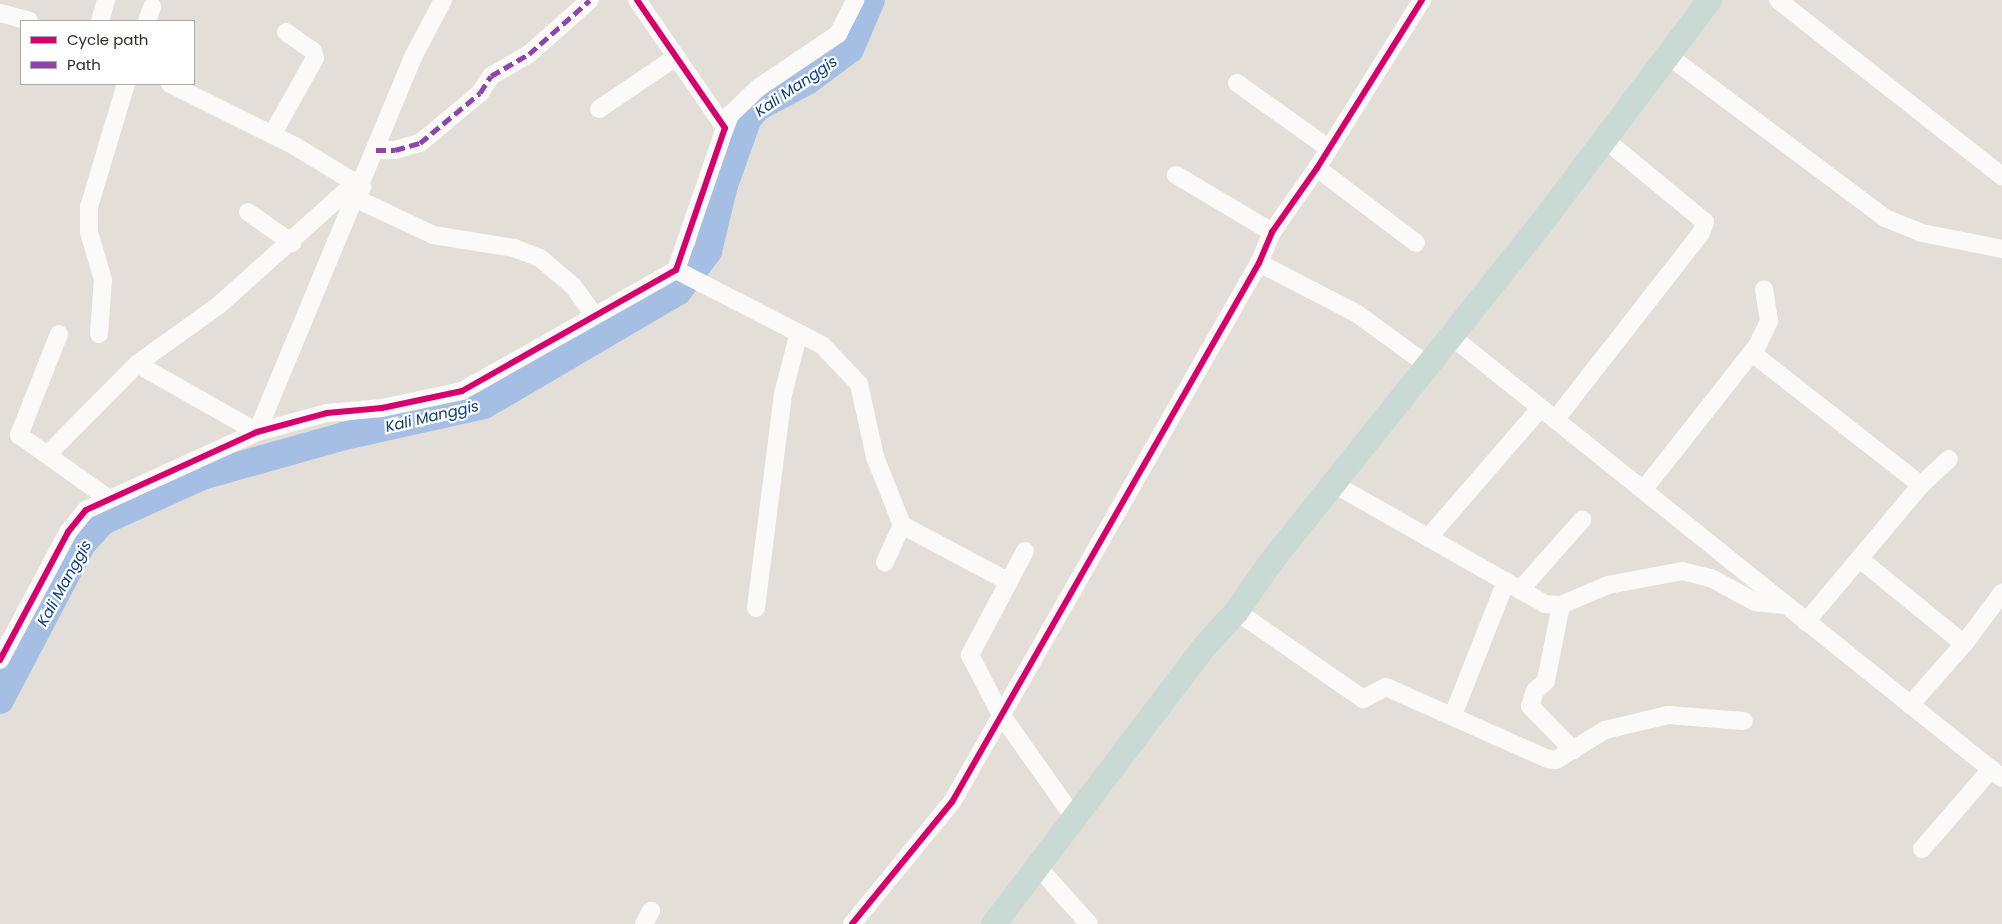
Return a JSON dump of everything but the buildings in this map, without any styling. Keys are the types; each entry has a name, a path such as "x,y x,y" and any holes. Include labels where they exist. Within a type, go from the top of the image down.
{"highway":[{"path":"993,924 1038,867 1073,816 1205,645 1236,612 1270,562 1334,484 1426,364 1451,336 1709,0"}],"street":[{"path":"100,20 106,0"},
{"path":"257,432 376,150 412,59 443,0"},
{"path":"376,150 395,150 420,143 480,93 491,76 529,54 590,0"},
{"path":"637,0 725,128"},
{"path":"0,660 68,532 86,510 257,432 326,413 382,408 462,391 593,314 680,271 730,115 758,88 838,34 855,0"},
{"path":"852,924 952,802 1000,713 1259,263 1272,232 1317,168 1422,0"},
{"path":"1778,0 2002,176"},
{"path":"0,13 24,20"},
{"path":"272,134 316,55 286,32"},
{"path":"1666,54 1885,218 1922,233 2002,249"},
{"path":"599,109 676,58"},
{"path":"1237,82 1328,148"},
{"path":"99,334 103,280 87,223 126,85"},
{"path":"172,85 272,134 358,190 433,235 514,248 540,258 568,281 593,314"},
{"path":"1555,420 1701,233 1705,222 1603,138"},
{"path":"1317,168 1416,243"},
{"path":"1176,175 1272,232"},
{"path":"49,454 137,364 219,305 358,190"},
{"path":"248,212 292,243"},
{"path":"1259,263 1356,313 1426,364"},
{"path":"680,271 710,284 798,336 822,345 859,384 875,457 902,525 1010,582"},
{"path":"1644,489 1752,353 1769,321 1764,290"},
{"path":"59,334 18,435 23,442 49,454 109,499"},
{"path":"756,608 783,394 798,336"},
{"path":"1451,336 1539,410 1555,420 1644,489 1784,605 1996,774 1922,849"},
{"path":"1752,353 1921,485"},
{"path":"137,364 257,432"},
{"path":"1428,538 1539,410"},
{"path":"1806,622 1861,560 1921,485 1949,459"},
{"path":"1334,484 1545,604 1561,605 1608,585 1682,571 1711,578 1755,602 1784,605"},
{"path":"1453,714 1513,586 1582,520"},
{"path":"885,562 902,525"},
{"path":"1025,551 970,654 1000,713 1073,816"},
{"path":"1861,560 1964,644"},
{"path":"1910,705 1964,644 2002,593"},
{"path":"1561,605 1546,681 1536,691 1530,706 1572,750"},
{"path":"1236,612 1363,699 1386,687 1453,714 1548,759 1556,760 1605,730 1668,715 1744,721"},
{"path":"1038,867 1089,924"}],"waterway":[{"name":"Kali Manggis","path":"0,700 82,544 103,521 202,476 344,436 484,405 678,291 708,251 724,185 748,118 758,107 807,81 850,49 871,0"}],"marked path":[{"path":"376,150 395,150 420,143 480,93 491,76 529,54 590,0"}],"cycle path":[{"path":"0,660 68,532 86,510 257,432 327,413 382,408 462,391 676,270 725,128 637,0"},
{"path":"852,924 952,802 1259,263 1272,232 1317,168 1422,0"}]}
